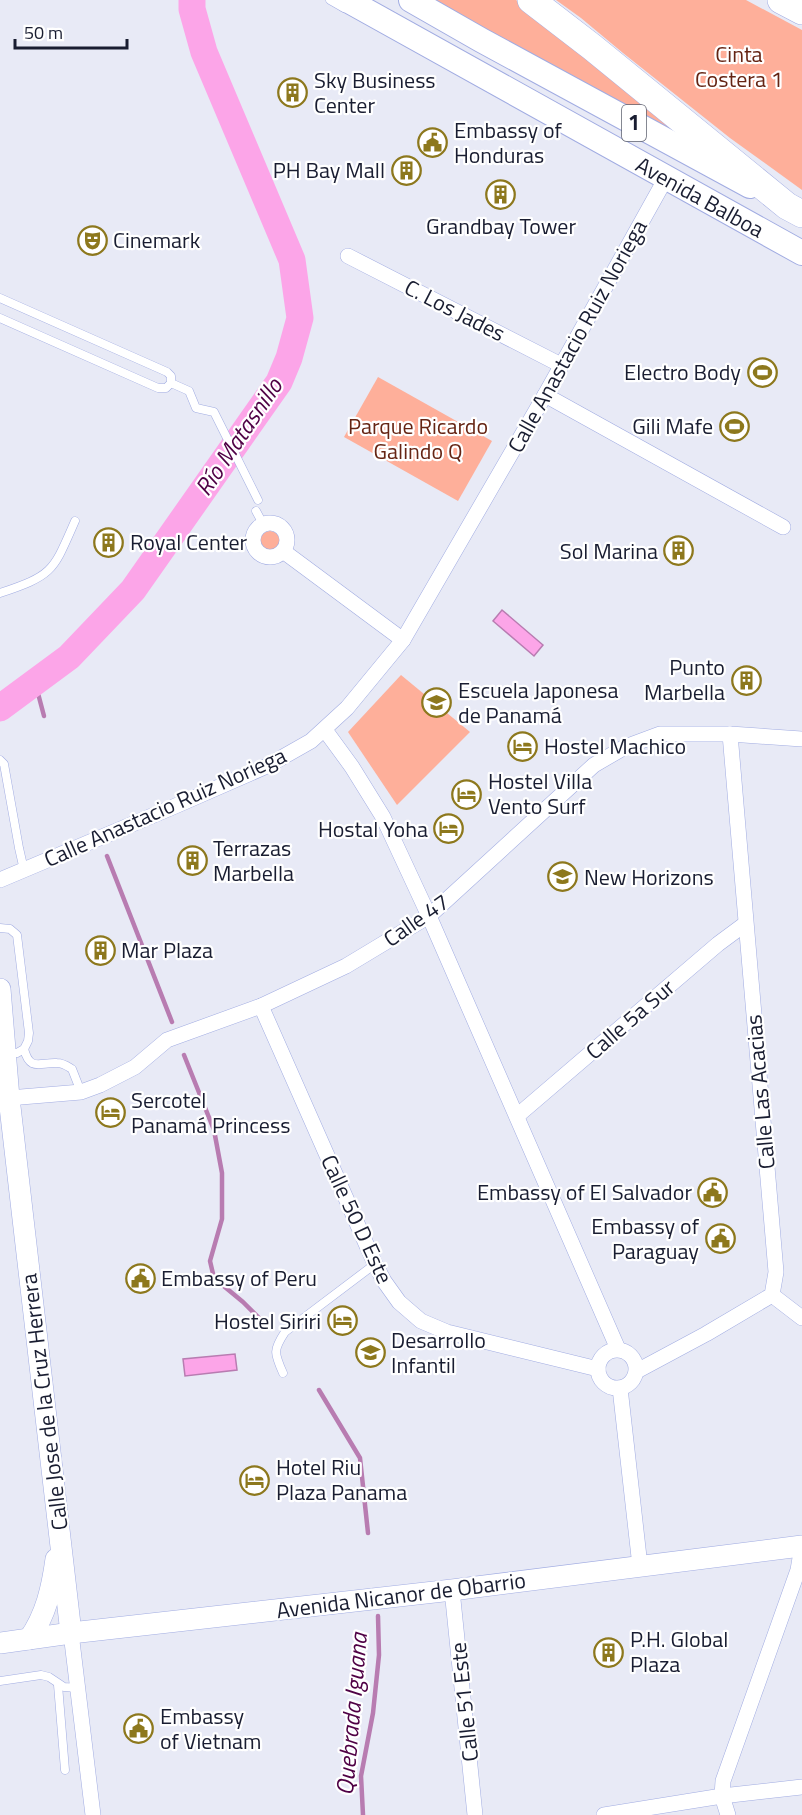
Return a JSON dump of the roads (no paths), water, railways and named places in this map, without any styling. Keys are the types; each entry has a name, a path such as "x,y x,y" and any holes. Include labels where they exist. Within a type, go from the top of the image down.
{"highway":[{"name":"Avenida Balboa","path":"531,0 794,210"},
{"path":"781,0 802,10"},
{"path":"789,0 802,10"}],"main road":[{"name":"Avenida Balboa","path":"411,0 794,210"},
{"name":"Avenida Balboa","path":"356,4 802,254"},
{"name":"Calle Jose de la Cruz Herrera","path":"0,989 15,1051 9,1098 10,1134 71,1633"},
{"path":"28,1639 40,1621 50,1593 59,1528"},
{"name":"Avenida Nicanor de Obarrio","path":"0,1643 802,1546"}],"street":[{"name":"Calle Anastacio Ruiz Noriega","path":"0,880 267,766 311,741 347,708 403,640 545,395 666,178"},
{"name":"C. Los Jades","path":"348,256 561,365"},
{"path":"545,395 783,528"},
{"path":"260,518 282,527 287,541 284,551 270,557 265,556 254,546 253,536 260,518"},
{"path":"284,551 403,640"},
{"path":"325,730 352,767 383,817 429,916 618,1349"},
{"name":"Calle 47","path":"9,1098 81,1092 100,1085 135,1067 166,1040 261,1006 346,966 429,916 594,765 625,747 660,734 729,734 802,739"},
{"name":"Calle Las Acacias","path":"729,734 776,1272 772,1295"},
{"name":"Calle 5a Sur","path":"517,1116 718,944 745,924"},
{"name":"Calle 50 D Este","path":"261,1006 375,1264 399,1302 421,1321 447,1332 598,1369"},
{"path":"637,1371 630,1354 618,1349 606,1352 598,1369 602,1381 607,1385 620,1388 631,1383 637,1371 772,1295 802,1318"},
{"path":"620,1388 640,1566"},
{"path":"728,1815 722,1796 723,1781 798,1570 802,1546"},
{"name":"Calle 51 Este","path":"452,1590 475,1815"},
{"name":"Calle Jose de la Cruz Herrera","path":"71,1633 93,1815"},
{"path":"603,1815 802,1786"}],"lane":[{"path":"330,0 357,13 356,4"},
{"path":"0,298 167,372 171,376 171,383 166,388 158,388 0,318"},
{"path":"171,383 189,391 196,408 214,412 258,500"},
{"path":"0,592 26,584 49,571 56,562 75,521"},
{"path":"0,760 4,764 18,848 24,870"},
{"path":"0,928 10,929 17,935 29,1032 27,1046 15,1051"},
{"path":"15,1051 27,1057 32,1063 39,1065 57,1063 72,1069 81,1092"},
{"path":"283,1373 276,1359 276,1346 285,1332 375,1264"},
{"path":"0,1681 41,1675 49,1677 64,1687 78,1688"},
{"path":"58,1684 65,1770"}],"waterway":[{"name":"Río Matasnillo","path":"0,708 69,657 133,590 279,382 289,358 300,318 292,260 204,52 192,9 192,0"},
{"name":"Quebrada Iguana","path":"35,682 44,716"},
{"name":"Quebrada Iguana","path":"107,856 172,1022"},
{"name":"Quebrada Iguana","path":"184,1055 214,1130 222,1173 222,1219 210,1261 214,1278 268,1327"},
{"name":"Quebrada Iguana","path":"319,1390 360,1458 368,1533"},
{"name":"Quebrada Iguana","path":"363,1815 361,1776 373,1713 379,1655 378,1616"}],"place":[{"name":"Sky Business Center","path":"293,93"},
{"name":"Embassy of Honduras","path":"433,143"},
{"name":"PH Bay Mall","path":"406,170"},
{"name":"Grandbay Tower","path":"501,194"},
{"name":"Cinemark","path":"92,240"},
{"name":"Electro Body","path":"762,372"},
{"name":"Gili Mafe","path":"734,426"},
{"name":"Royal Center","path":"109,542"},
{"name":"Sol Marina","path":"679,551"},
{"name":"Punto Marbella","path":"746,680"},
{"name":"Escuela Japonesa de Panamá","path":"437,703"},
{"name":"Hostel Machico","path":"523,746"},
{"name":"Hostel Villa Vento Surf","path":"467,794"},
{"name":"Hostal Yoha","path":"449,829"},
{"name":"Terrazas Marbella","path":"192,861"},
{"name":"New Horizons","path":"563,877"},
{"name":"Mar Plaza","path":"100,950"},
{"name":"Sercotel Panamá Princess","path":"110,1113"},
{"name":"Embassy of El Salvador","path":"713,1192"},
{"name":"Embassy of Paraguay","path":"720,1239"},
{"name":"Embassy of Peru","path":"140,1278"},
{"name":"Hostel Siriri","path":"342,1321"},
{"name":"Desarrollo Infantil","path":"370,1353"},
{"name":"Hotel Riu Plaza Panama","path":"255,1480"},
{"name":"P.H. Global Plaza","path":"609,1652"},
{"name":"Embassy of Vietnam","path":"139,1729"}],"park label":[{"name":"Cinta Costera 1","path":"739,66"},
{"name":"Parque Ricardo Galindo Q","path":"418,438"}]}
